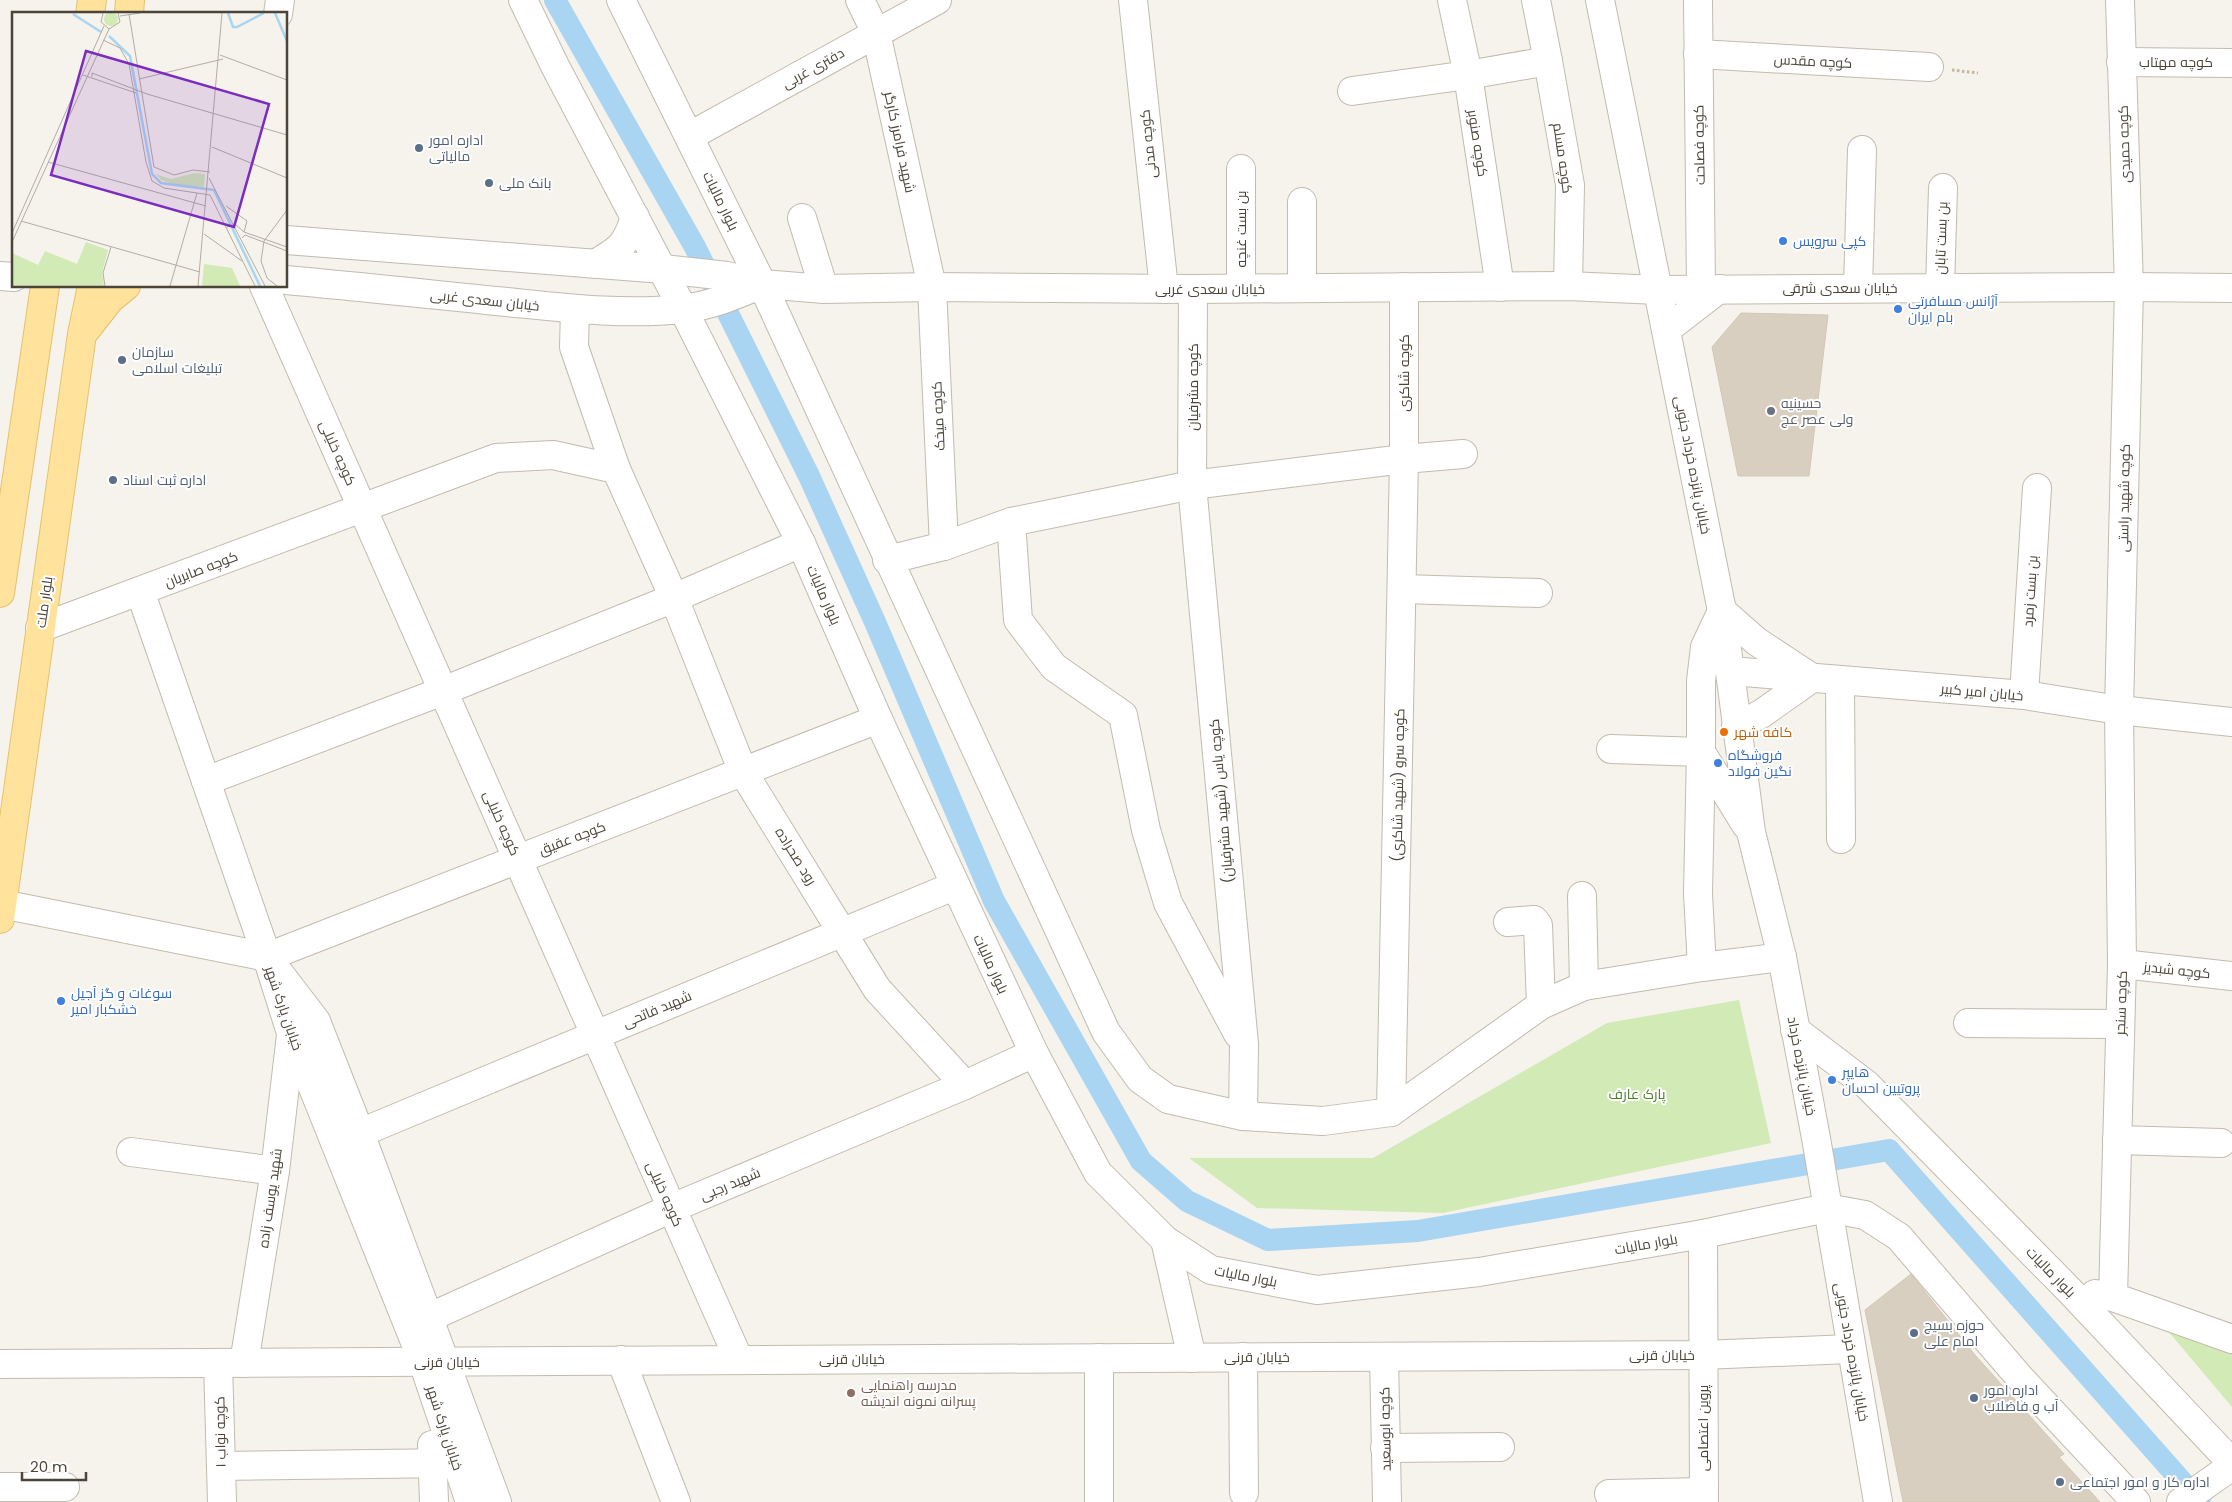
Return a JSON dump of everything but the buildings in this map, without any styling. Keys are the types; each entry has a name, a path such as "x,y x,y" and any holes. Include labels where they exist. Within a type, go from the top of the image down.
{"main road":[{"path":"0,593 45,288"},
{"name":"بلوار ملت","path":"1,912 82,334 92,288"},
{"path":"82,334 110,299 124,288"}],"street":[{"path":"522,0 635,217 674,271"},
{"name":"بلوار مالیات","path":"622,0 762,284 887,560 1106,1032 1140,1079 1168,1099 1243,1116 1322,1121 1391,1112 1542,1005 1584,986 1702,967 1782,957"},
{"name":"شهید فرامرز کارگر","path":"860,0 876,33 932,287"},
{"name":"دفتری غربی","path":"690,136 937,0"},
{"name":"کوچه مدنی","path":"1133,0 1164,289"},
{"name":"کوچه صنوبر","path":"1452,0 1468,75 1500,287"},
{"name":"کوچه مسلم","path":"1536,0 1570,185 1568,286"},
{"name":"خیابان پانزده خرداد جنوبی","path":"1600,0 1722,611 1751,832 1776,930"},
{"name":"کوچه فصاحت","path":"1698,0 1698,54 1710,289"},
{"name":"کوچه حمیدی","path":"2120,0 2129,287"},
{"name":"کوچه مقدس","path":"1698,54 1929,67"},
{"path":"1352,91 1468,75 1548,60"},
{"name":"کوچه مهتاب","path":"2121,62 2232,63"},
{"path":"1858,288 1862,150"},
{"name":"بن بست غنچه","path":"1241,169 1241,288"},
{"name":"بن بست تابان","path":"1940,288 1943,188"},
{"path":"1302,202 1302,288"},
{"path":"595,264 620,249 630,235 635,217"},
{"path":"802,218 824,289"},
{"path":"288,240 674,271 729,287"},
{"name":"بلوار مالیات","path":"674,271 693,307 801,543 954,886 1034,1053 1098,1173 1165,1240 1211,1270 1317,1290 1479,1272 1703,1234 1826,1205 1865,1215 1899,1237 2021,1379 2136,1502"},
{"name":"خیابان سعدی غربی","path":"288,280 575,309 636,312 693,307 729,287 762,284 824,289 932,287 1193,289 1568,286 1658,290"},
{"name":"کوچه میخک","path":"932,287 944,546"},
{"name":"کوچه شاکری","path":"1404,287 1404,459"},
{"name":"کوچه شهید راستی","path":"2119,710 2129,287"},
{"name":"کوچه خلیلی","path":"265,288 739,1360"},
{"name":"خیابان سعدی شرقی","path":"1658,290 2232,288"},
{"name":"کوچه مشرفیان","path":"1192,486 1193,289"},
{"path":"1666,330 1710,289"},
{"name":"رود صحراده","path":"575,309 574,347 616,468 674,598 743,772 877,989 965,1085"},
{"name":"کوچه صابریان","path":"40,628 496,458 553,454 616,468"},
{"path":"887,560 944,546 1011,522 1192,486 1404,459 1463,454"},
{"name":"کوچه سرو (شهید شاکری)","path":"1391,1112 1404,459"},
{"name":"کوچه یاس (شهید مشرفیان)","path":"1192,486 1244,1044 1243,1116"},
{"name":"بن بست زمرد","path":"2024,695 2037,488"},
{"path":"1011,522 1018,620 1054,667 1123,715 1146,830 1168,903 1244,1044"},
{"path":"206,781 443,691 674,598 801,543"},
{"path":"1402,589 1538,593"},
{"path":"1,912 267,957 140,591"},
{"path":"1702,967 1698,894 1701,681 1705,647 1722,611 1756,641 1812,678 1762,714 1736,727"},
{"name":"خیابان امیر کبیر","path":"1731,671 2024,695 2119,710 2232,722"},
{"path":"1840,680 1841,839"},
{"name":"کوچه سنجر","path":"2113,1297 2122,964 2119,710"},
{"name":"کوچه عقیق","path":"267,957 878,719"},
{"path":"1611,749 1701,752"},
{"path":"1701,752 1751,832"},
{"name":"شهید فاتحی","path":"360,1133 954,886"},
{"path":"1582,896 1584,986"},
{"path":"1508,922 1534,920 1538,925 1542,1005"},
{"name":"خیابان پانزده خرداد","path":"1776,930 1816,1138 1826,1205"},
{"name":"خیابان پارک شهر","path":"267,957 291,1033 497,1502"},
{"name":"خیابان پارک شهر","path":"267,957 316,1022 360,1133 428,1318 434,1362"},
{"name":"کوچه شبدیز","path":"2122,964 2232,976"},
{"path":"1968,1023 2120,1024"},
{"name":"بلوار مالیات","path":"1795,1030 1867,1085 2069,1290 2232,1464"},
{"name":"شهید یوسف زاده","path":"231,1362 275,1171 291,1033"},
{"name":"شهید رجبی","path":"428,1318 672,1208 965,1085 1034,1053"},
{"path":"2117,1140 2221,1143"},
{"path":"131,1152 275,1171"},
{"name":"خیابان پانزده خرداد جنوبی","path":"1826,1205 1878,1502"},
{"name":"پروین اعتصامی","path":"1703,1234 1704,1497"},
{"path":"1165,1240 1192,1358"},
{"path":"2069,1290 2113,1297 2232,1339"},
{"name":"خیابان قرنی","path":"0,1364 1703,1355 1850,1349"},
{"path":"1243,1357 1244,1493"},
{"name":"کوچه ابوسعید","path":"1384,1357 1387,1502"},
{"path":"1099,1358 1099,1502"},
{"path":"621,1360 676,1502"},
{"name":"کوچه نواب ۱","path":"222,1502 221,1466 231,1362"},
{"path":"434,1362 445,1463 434,1502"},
{"path":"1385,1448 1500,1447"},
{"path":"221,1466 445,1463"},
{"name":"خیابان پارک شهر","path":"445,1463 470,1502"},
{"path":"2181,1502 2232,1464"},
{"path":"0,1487 66,1487"},
{"path":"1609,1494 1704,1497"}],"green space":[{"name":"پارک عارف","path":"1739,1000 1771,1143 1443,1213 1257,1208 1189,1158 1373,1158 1607,1023"},
{"path":"2163,1325 2232,1352 2232,1407"}],"waterway":[{"path":"555,0 695,247 809,476 875,622 994,901 1141,1161 1187,1201 1268,1240 1418,1231 1889,1150 2200,1502"}],"place":[{"name":"اداره امور مالیاتی","path":"419,148"},
{"name":"بانک ملی","path":"489,183"},
{"name":"کپی سرویس","path":"1783,241"},
{"name":"آژانس مسافرتی بام ایران","path":"1898,309"},
{"name":"سازمان تبلیغات اسلامی","path":"122,360"},
{"name":"حسینیه ولی عصر عج","path":"1771,411"},
{"name":"اداره ثبت اسناد","path":"113,480"},
{"name":"کافه شهر","path":"1724,732"},
{"name":"فروشگاه نگین فولاد","path":"1718,763"},
{"name":"سوغات و گز آجیل خشکبار امیر","path":"61,1001"},
{"name":"هایپر پروتیین احسان","path":"1832,1080"},
{"name":"حوزه بسیج امام علی","path":"1914,1333"},
{"name":"مدرسه راهنمایی پسرانه نمونه اندیشه","path":"851,1393"},
{"name":"اداره امور آب و فاضلاب","path":"1974,1398"},
{"name":"اداره کار و امور اجتماعی","path":"2060,1482"}]}
